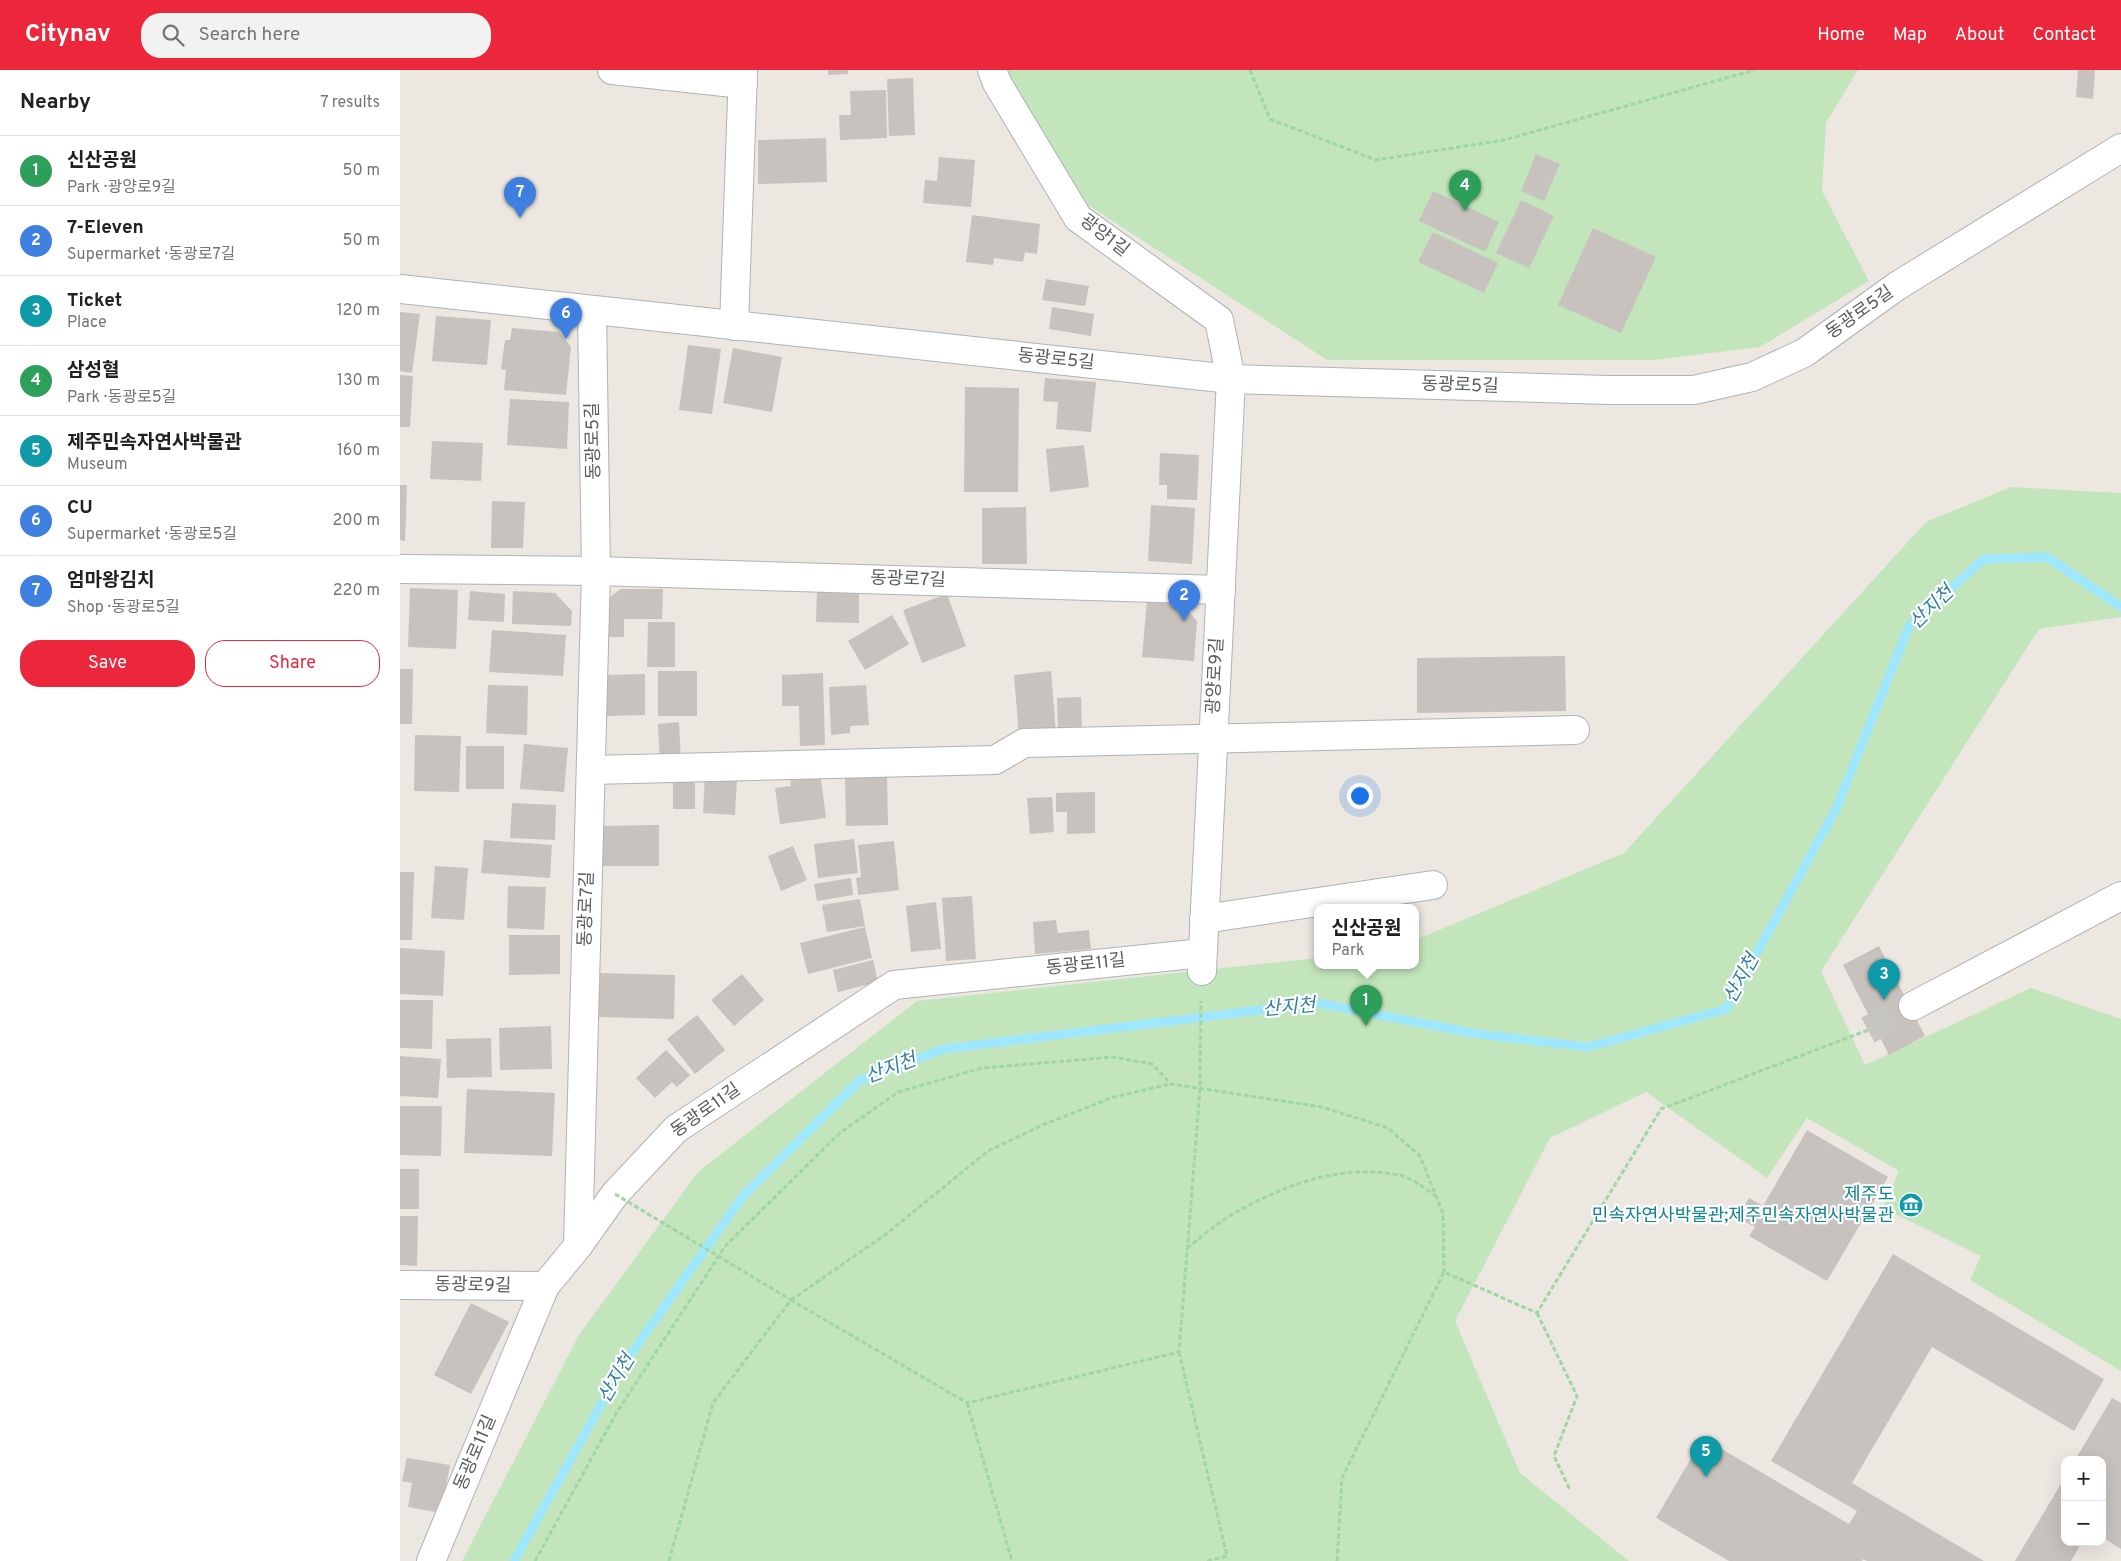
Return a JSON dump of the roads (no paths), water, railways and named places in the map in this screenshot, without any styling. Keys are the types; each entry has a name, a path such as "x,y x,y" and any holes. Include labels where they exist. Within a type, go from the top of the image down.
{"street":[{"path":"612,70 743,77 734,326"},
{"name":"광양1길","path":"992,70 997,83 1078,218 1219,320 1231,379"},
{"name":"동광로5길","path":"400,289 1231,379 1619,390 1694,390 1752,377 1804,354 1897,286 2121,148"},
{"name":"동광로5길","path":"592,311 596,571"},
{"name":"광양로9길","path":"1202,963 1231,379"},
{"name":"동광로7길","path":"400,569 596,571 1221,590"},
{"name":"동광로7길","path":"578,1246 596,571"},
{"path":"591,770 995,760 1024,743 1575,730"},
{"path":"1204,919 1433,886"},
{"path":"1913,1006 2121,896"},
{"name":"동광로11길","path":"431,1561 545,1286 578,1246 615,1194 676,1129 894,985 1202,963"},
{"name":"동광로9길","path":"400,1285 545,1286"}],"waterway":[{"name":"산지천","path":"514,1561 623,1365 743,1196 860,1080 944,1049 1317,1003 1478,1034 1588,1047 1726,1009 1836,809 1909,626 1984,559 2047,557 2121,607"}],"tunnel":[{"path":"1868,1030 1913,1006"}],"place":[{"name":"삼성혈","path":"1465,211"},
{"name":"엄마왕김치","path":"520,218"},
{"name":"CU","path":"566,339"},
{"name":"7-Eleven","path":"1184,621"},
{"name":"Ticket","path":"1884,1000"},
{"name":"신산공원","path":"1366,1026"},
{"name":"제주도 민속자연사박물관;제주민속자연사박물관","path":"1911,1205"},
{"name":"제주민속자연사박물관","path":"1706,1477"}]}
